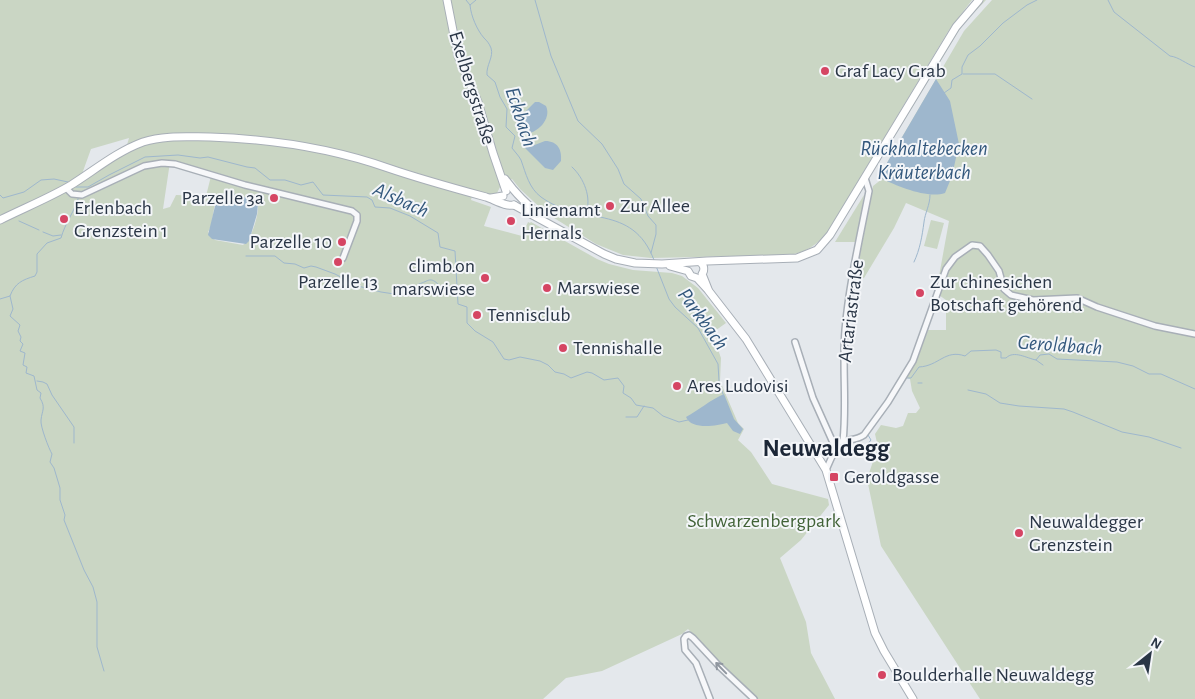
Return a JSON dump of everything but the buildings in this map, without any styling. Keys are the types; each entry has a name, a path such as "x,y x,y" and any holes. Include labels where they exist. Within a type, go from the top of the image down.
{"main road":[{"name":"Exelbergstraße","path":"447,0 458,56 478,102 507,195 517,192 519,198 552,225"},
{"path":"662,264 688,271 691,276 709,265 727,261 791,259 813,253 827,240 956,27 979,0"},
{"path":"0,220 67,187 111,157 143,142 174,137 211,137 256,140 316,148 349,156 419,179 488,198 507,195 510,206 514,205 616,259 649,264 691,263 695,261 708,290 752,349 826,470 875,633 884,652 913,699"},
{"path":"514,205 518,202 519,198"},
{"path":"688,271 691,263"}],"street":[{"path":"67,187 69,192 79,195 144,166 156,163 169,164 352,211 357,215 357,221 343,258"},
{"name":"Artariastraße","path":"843,441 845,420 843,360 845,329 850,286 869,191 865,178"},
{"path":"826,470 838,443 862,437 888,402 913,361 946,269 955,257 972,244 977,245 988,255 999,271 1004,289 1010,294 1033,300 1077,298 1097,307 1155,326 1195,334"},
{"path":"795,342 813,398 835,447"},
{"path":"710,699 696,663 685,650 684,639 686,636 689,635 754,699"}],"green space":[{"name":"Schwarzenbergpark","path":"0,0 972,0 949,30 828,231 820,240 805,250 787,255 651,258 623,255 596,244 546,213 512,179 501,185 496,195 473,191 471,200 491,207 484,226 522,236 528,222 531,222 609,264 633,270 672,273 682,276 698,288 726,323 712,333 721,358 720,381 738,423 744,429 738,440 751,452 772,484 828,499 829,505 801,540 780,558 806,622 811,653 835,699 758,699 731,675 688,629 682,634 602,671 566,678 543,699 0,699","holes":["129,138 127,145 104,158 82,174 91,149","170,162 212,172 206,196 176,195 170,207 163,209","223,193 258,204 254,226 243,245 215,240 208,232 216,201"]},
{"path":"983,0 986,0 963,24 879,162 953,38 968,15"},
{"path":"992,0 1195,0 1195,699 980,699 881,546 867,479 878,447 875,434 881,425 896,428 903,426 908,413 916,413 920,408 912,391 910,379 907,378 916,362 928,330 946,330 946,300 936,293 949,221 906,203 894,228 864,278 855,281 873,186 882,179 884,168 964,31"},
{"path":"864,195 857,242 835,242"},
{"path":"931,220 944,223 937,249 924,246"}],"water":[{"name":"Rückhaltebecken Kräuterbach","path":"936,79 950,101 959,144 952,176 945,193 930,194 913,191 882,179 884,168"},
{"path":"535,102 546,106 547,116 538,129 524,134 518,128 518,119"},
{"path":"545,141 556,144 561,153 561,161 553,170 545,168 525,148 526,143 532,146"},
{"path":"227,192 234,193 236,197 241,199 247,196 254,199 258,204 249,241 246,244 212,239 208,235 217,198"},
{"path":"724,394 734,419 743,429 740,434 733,431 727,423 704,426 693,424 686,417 714,399"}],"waterway":[{"name":"Eckbach","path":"466,0 470,5"},
{"name":"Eckbach","path":"476,0 470,5 472,14 481,35 489,43 492,51 487,75 495,82 500,97 507,109 506,127 515,136 512,148 521,160 528,180 534,189 541,197 557,206 619,222 633,230 645,242 654,260"},
{"path":"535,0 551,56 578,121 602,144 618,169 624,184 641,199 648,216 656,225 656,234 651,253"},
{"path":"944,93 951,88 952,80 962,74 962,67 968,55 1003,23 1037,0"},
{"path":"1108,0 1114,12 1170,56 1195,67"},
{"path":"963,74 995,74 1032,99"},
{"name":"Alsbach","path":"76,187 88,187 145,157 178,155 200,158 208,157 255,168 270,180 285,180 301,185 313,182 323,195 367,197 372,200 375,207 390,208 410,216 438,233 440,247 455,251 458,304 467,307 467,323 475,331 493,342 504,359 509,360 520,357 540,361 548,365 555,372 571,378 587,372 604,380 618,378 624,386 623,393 631,398 636,405 653,408 663,416 679,422 688,420"},
{"path":"572,167 586,188 588,201 586,213"},
{"name":"Alsbach","path":"0,195 3,198 24,192 41,180 54,179 68,182"},
{"path":"914,262 918,252 930,195"},
{"path":"0,299 10,296 14,288 20,283 35,276 37,272 37,254 47,243 61,238 79,196"},
{"path":"19,221 39,230"},
{"path":"43,232 53,236 61,235"},
{"path":"246,256 275,256 284,263 295,264 304,268 316,267 358,286 381,292 401,295 419,285 430,288 441,286 458,295"},
{"name":"Parkbach","path":"656,266 669,299 698,328 718,364 719,381 723,394"},
{"path":"419,284 431,280 439,285"},
{"path":"10,296 13,309 10,316 20,325 18,331 21,337 20,341 23,344 20,351 25,353 23,365 27,367 26,373 34,376 37,390 41,393 40,398 43,407 41,423 52,454 50,462 54,468 60,488 60,500 65,515 64,520 84,570 93,587 97,602 97,647 104,671"},
{"name":"Geroldbach","path":"907,378 911,378 919,367 932,364 947,356 958,354 965,356 971,351 996,350 1001,352 1001,358 1020,355 1036,360 1040,355 1049,354 1057,359 1117,362 1133,366 1149,374 1161,374 1195,389"},
{"path":"1036,360 1043,365"},
{"path":"37,381 47,384 52,395 74,427 74,443"},
{"path":"968,390 986,394 1000,403 1064,409 1122,432 1149,437 1181,448"},
{"path":"626,417 637,417 644,406"},
{"path":"867,445 871,440 868,435"}],"place":[{"name":"Graf Lacy Grab","path":"825,71"},
{"name":"Parzelle 3a","path":"274,198"},
{"name":"Zur Allee","path":"610,206"},
{"name":"Erlenbach Grenzstein 1","path":"64,219"},
{"name":"Linienamt Hernals","path":"511,221"},
{"name":"Parzelle 10","path":"342,242"},
{"name":"Parzelle 13","path":"338,262"},
{"name":"climb.on marswiese","path":"485,278"},
{"name":"Marswiese","path":"547,288"},
{"name":"Zur chinesichen Botschaft gehörend","path":"920,293"},
{"name":"Tennisclub","path":"477,315"},
{"name":"Tennishalle","path":"563,348"},
{"name":"Ares Ludovisi","path":"677,386"},
{"name":"Geroldgasse","path":"834,477"},
{"name":"Neuwaldegger Grenzstein","path":"1019,533"},
{"name":"Boulderhalle Neuwaldegg","path":"882,675"}],"district":[{"name":"Neuwaldegg","path":"826,448"}]}
